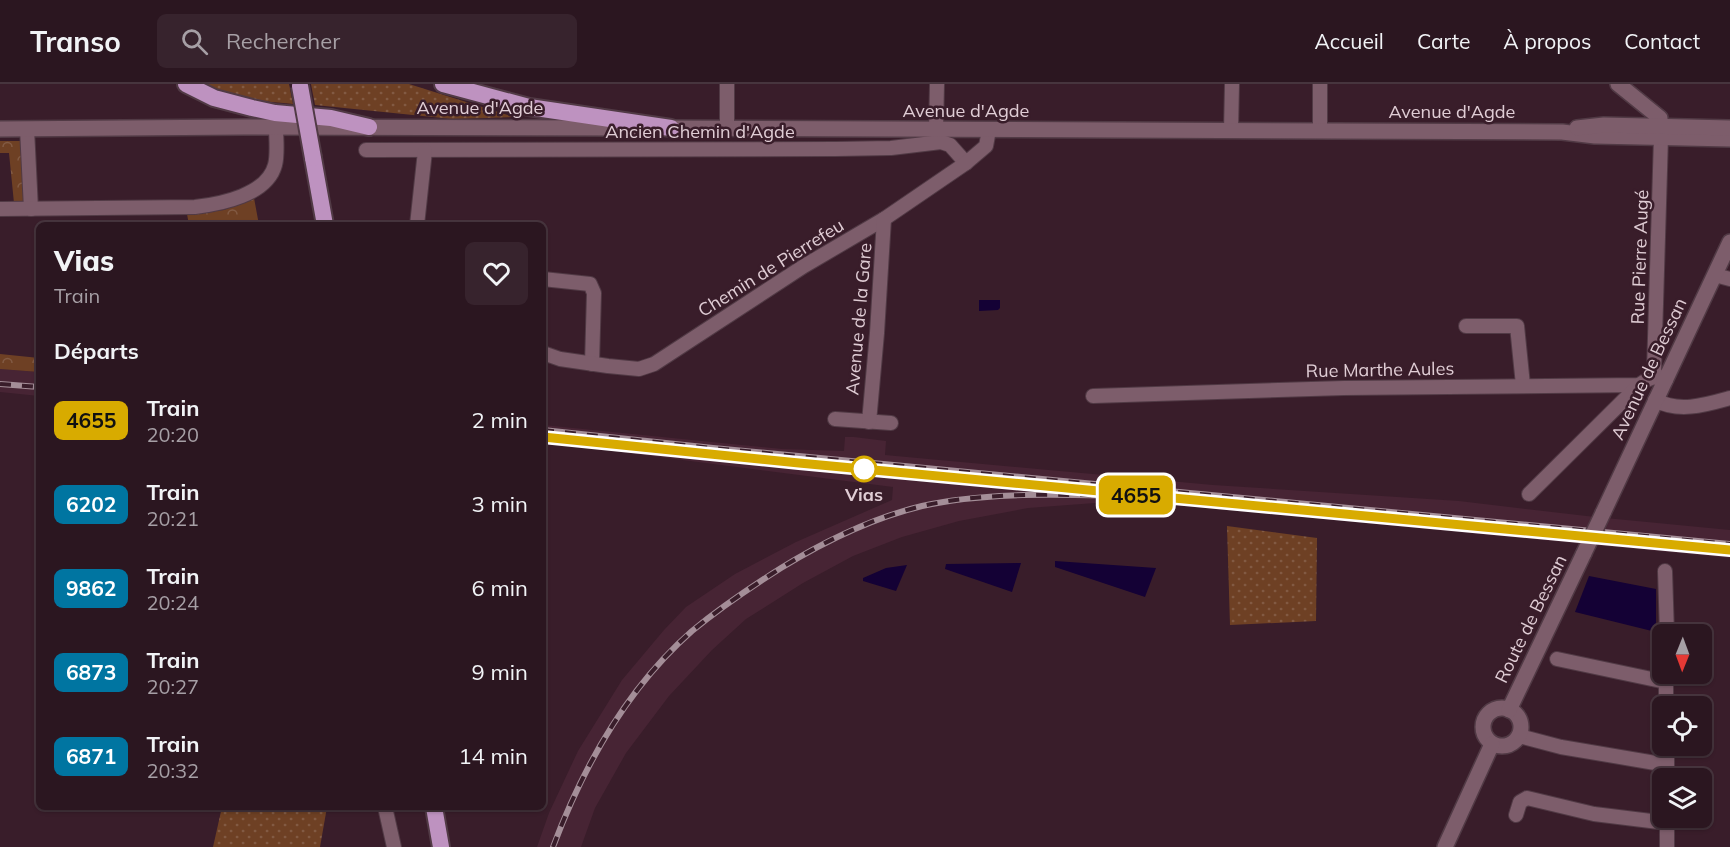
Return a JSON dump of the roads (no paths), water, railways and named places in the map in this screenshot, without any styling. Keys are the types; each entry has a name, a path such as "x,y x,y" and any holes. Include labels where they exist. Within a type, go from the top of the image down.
{"highway":[{"path":"186,84 214,98 252,108 331,118 369,127"},
{"path":"443,84 529,107 671,128"},
{"path":"300,85 324,222"},
{"path":"435,810 441,847"}],"main road":[{"path":"1618,84 1660,118 1661,132"},
{"name":"Avenue d'Agde","path":"0,129 369,127 1563,132 1581,126 1730,139"},
{"name":"Avenue d'Agde","path":"1661,132 1730,128"},
{"name":"Avenue de Bessan","path":"1602,513 1655,400 1661,378 1723,277 1730,242"},
{"name":"Route de Bessan","path":"1509,710 1602,513"},
{"name":"Route de Bessan","path":"1492,744 1487,740 1482,728 1486,716 1496,709 1509,710 1518,718 1519,736"},
{"path":"1444,847 1492,744 1510,745 1519,736"}],"street":[{"path":"727,129 728,84"},
{"path":"936,130 937,84"},
{"path":"1231,131 1232,84"},
{"path":"1320,84 1320,130"},
{"path":"0,209 195,207 222,204 248,193 266,181 275,165 276,127"},
{"path":"27,129 31,209"},
{"name":"Chemin de Pierrefeu","path":"546,354 560,359 591,364 639,369 654,364 804,266 884,219 966,163 986,146 989,130"},
{"name":"Rue Pierre Augé","path":"1661,132 1654,371 1661,378"},
{"name":"Ancien Chemin d'Agde","path":"366,150 891,148 941,142 950,145 966,163"},
{"path":"417,222 425,151"},
{"name":"Avenue de la Gare","path":"869,422 884,219"},
{"path":"546,279 590,284 594,293 591,364"},
{"path":"1467,326 1517,326 1523,385"},
{"name":"Rue Marthe Aules","path":"1093,396 1523,385 1639,385 1649,378 1661,378"},
{"path":"1529,494 1639,385"},
{"path":"1655,400 1671,407 1704,406 1730,398"},
{"path":"835,419 891,423"},
{"path":"1665,571 1667,624"},
{"path":"1557,659 1652,676"},
{"path":"1519,736 1652,768"},
{"path":"1516,815 1521,802 1527,798 1594,814 1652,819"},
{"path":"386,810 394,847"},
{"path":"1667,828 1667,847"}],"railway":[{"path":"0,384 36,387"},
{"path":"546,430 1730,544"},
{"path":"553,847 578,788 609,730 647,678 692,631 781,568 849,531 922,506 999,496 1131,496"}],"train":[{"name":"4655","path":"546,437 1730,550"}],"place":[{"name":"Vias","path":"864,469"}]}
